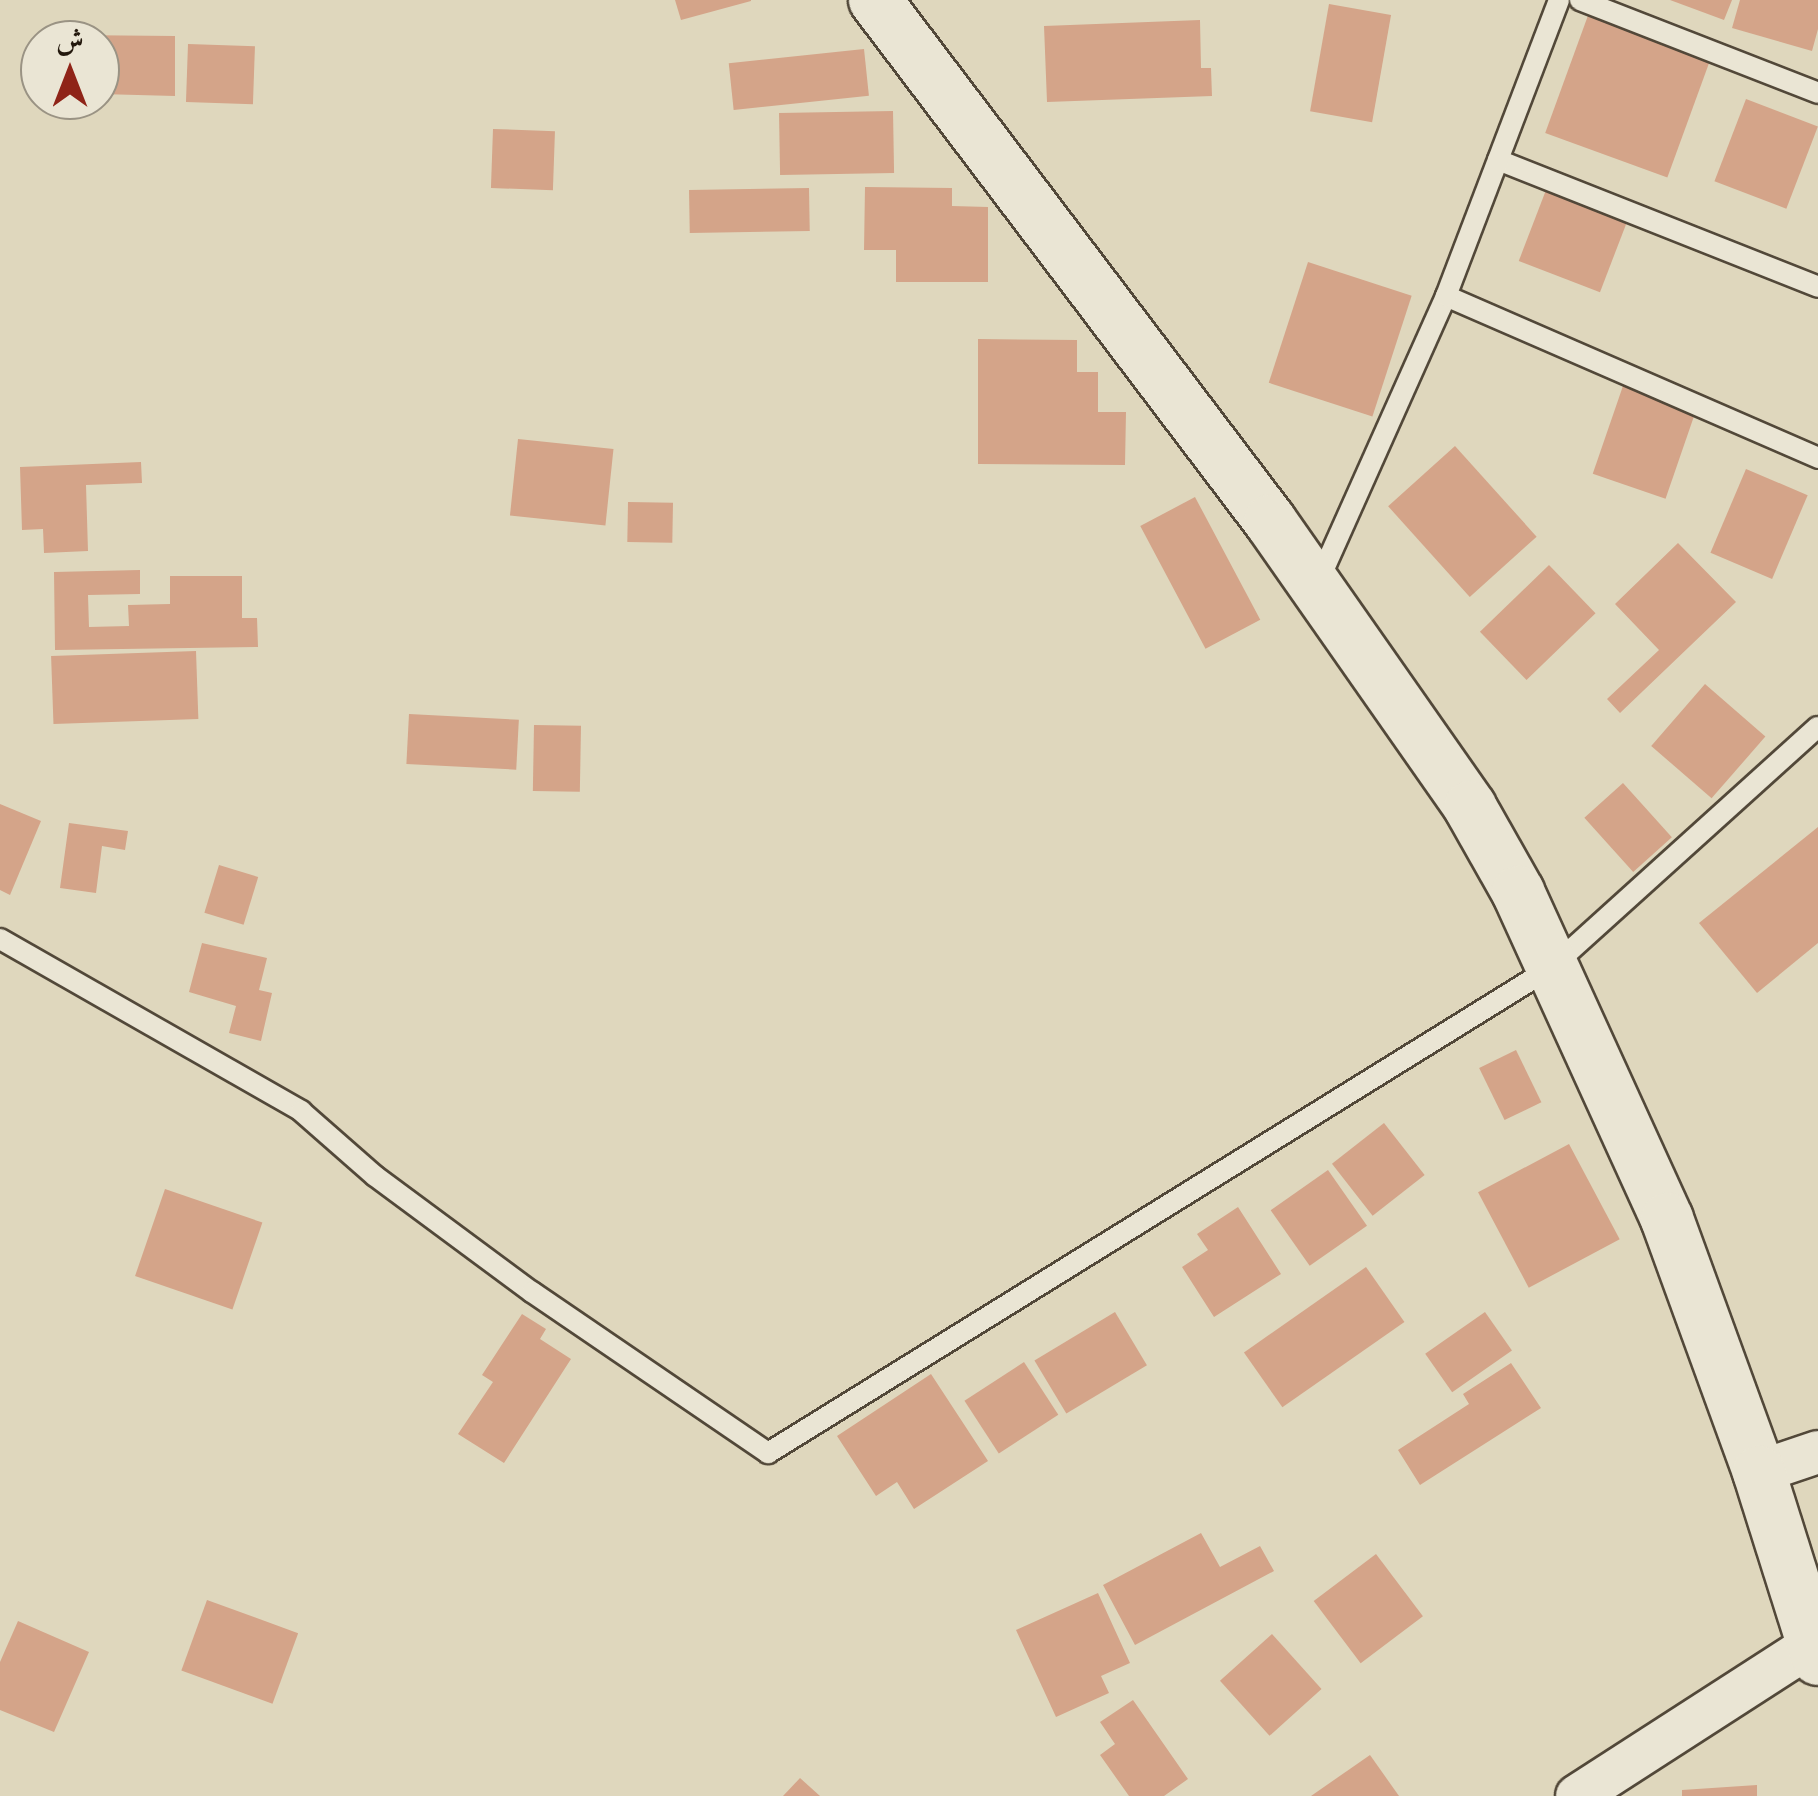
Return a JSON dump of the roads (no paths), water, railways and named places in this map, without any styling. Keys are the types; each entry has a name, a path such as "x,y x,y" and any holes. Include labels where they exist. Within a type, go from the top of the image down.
{"street":[{"path":"876,0 1316,586 1470,807 1518,892 1667,1219 1759,1472 1816,1652 1577,1796"},
{"path":"1759,1472 1818,1452"}],"lane":[{"path":"1316,586 1446,296 1559,0"},
{"path":"1580,0 1818,93"},
{"path":"1498,160 1818,286"},
{"path":"1446,296 1818,458"},
{"path":"0,940 301,1111 375,1176 532,1292 768,1453 1552,967 1818,727"}]}
